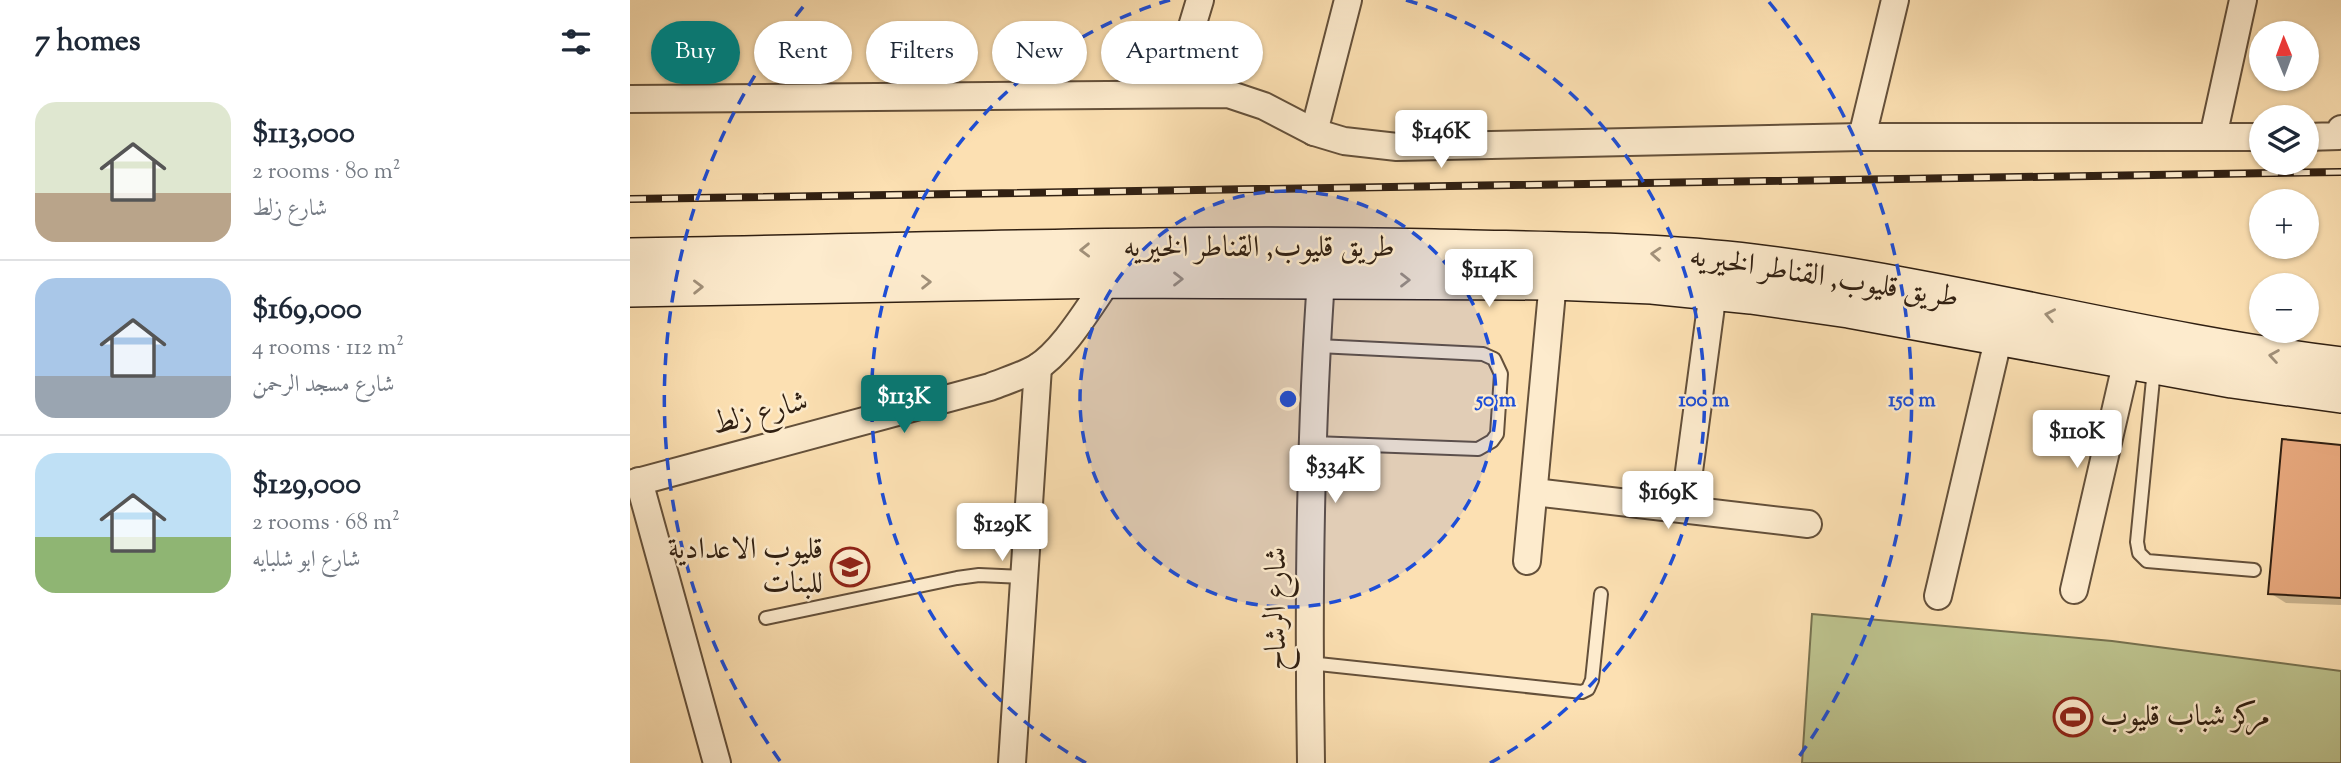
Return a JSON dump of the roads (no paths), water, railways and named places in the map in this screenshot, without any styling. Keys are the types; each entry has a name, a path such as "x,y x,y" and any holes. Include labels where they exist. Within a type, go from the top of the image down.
{"main road":[{"name":"طريق قليوب, القناطر الخيريه","path":"630,257 1322,262 1655,254 1753,263 1852,278 2238,351 2341,366"},
{"name":"طريق قليوب, القناطر الخيريه","path":"630,288 1109,279 1322,262 1713,291 1849,309 2140,363 2341,394"}],"street":[{"path":"1172,93 1200,0"},
{"path":"1314,132 1348,0"},
{"path":"1862,137 1895,0"},
{"path":"2213,137 2243,0"},
{"path":"630,99 1228,94 1264,107 1314,132 1344,141 1397,147 1862,137 2249,137"},
{"path":"2319,135 2340,134"},
{"name":"شارع الرشاح","path":"1311,763 1309,663 1313,443 1322,262"},
{"name":"شارع زلط","path":"634,482 990,387 1038,367 1056,350 1109,279"},
{"path":"1527,561 1553,281"},
{"path":"1684,509 1713,291"},
{"path":"1938,596 1999,336"},
{"path":"2074,590 2140,363"},
{"path":"1012,763 1038,367"},
{"path":"634,482 717,763"},
{"path":"1534,492 1808,524"}],"lane":[{"path":"1313,443 1478,449 1492,441 1497,434 1502,374 1494,359 1483,354 1318,346"},
{"path":"2140,363 2139,553 2147,561 2254,570"},
{"path":"766,618 945,579 979,575 1025,577"},
{"path":"1309,663 1582,692 1588,689 1592,680 1601,594"}],"railway":[{"path":"630,199 2341,172"}],"place":[{"name":"قليوب الاعدادية للبنات","path":"850,567"},
{"name":"مركز شباب قليوب","path":"2073,717"}]}
